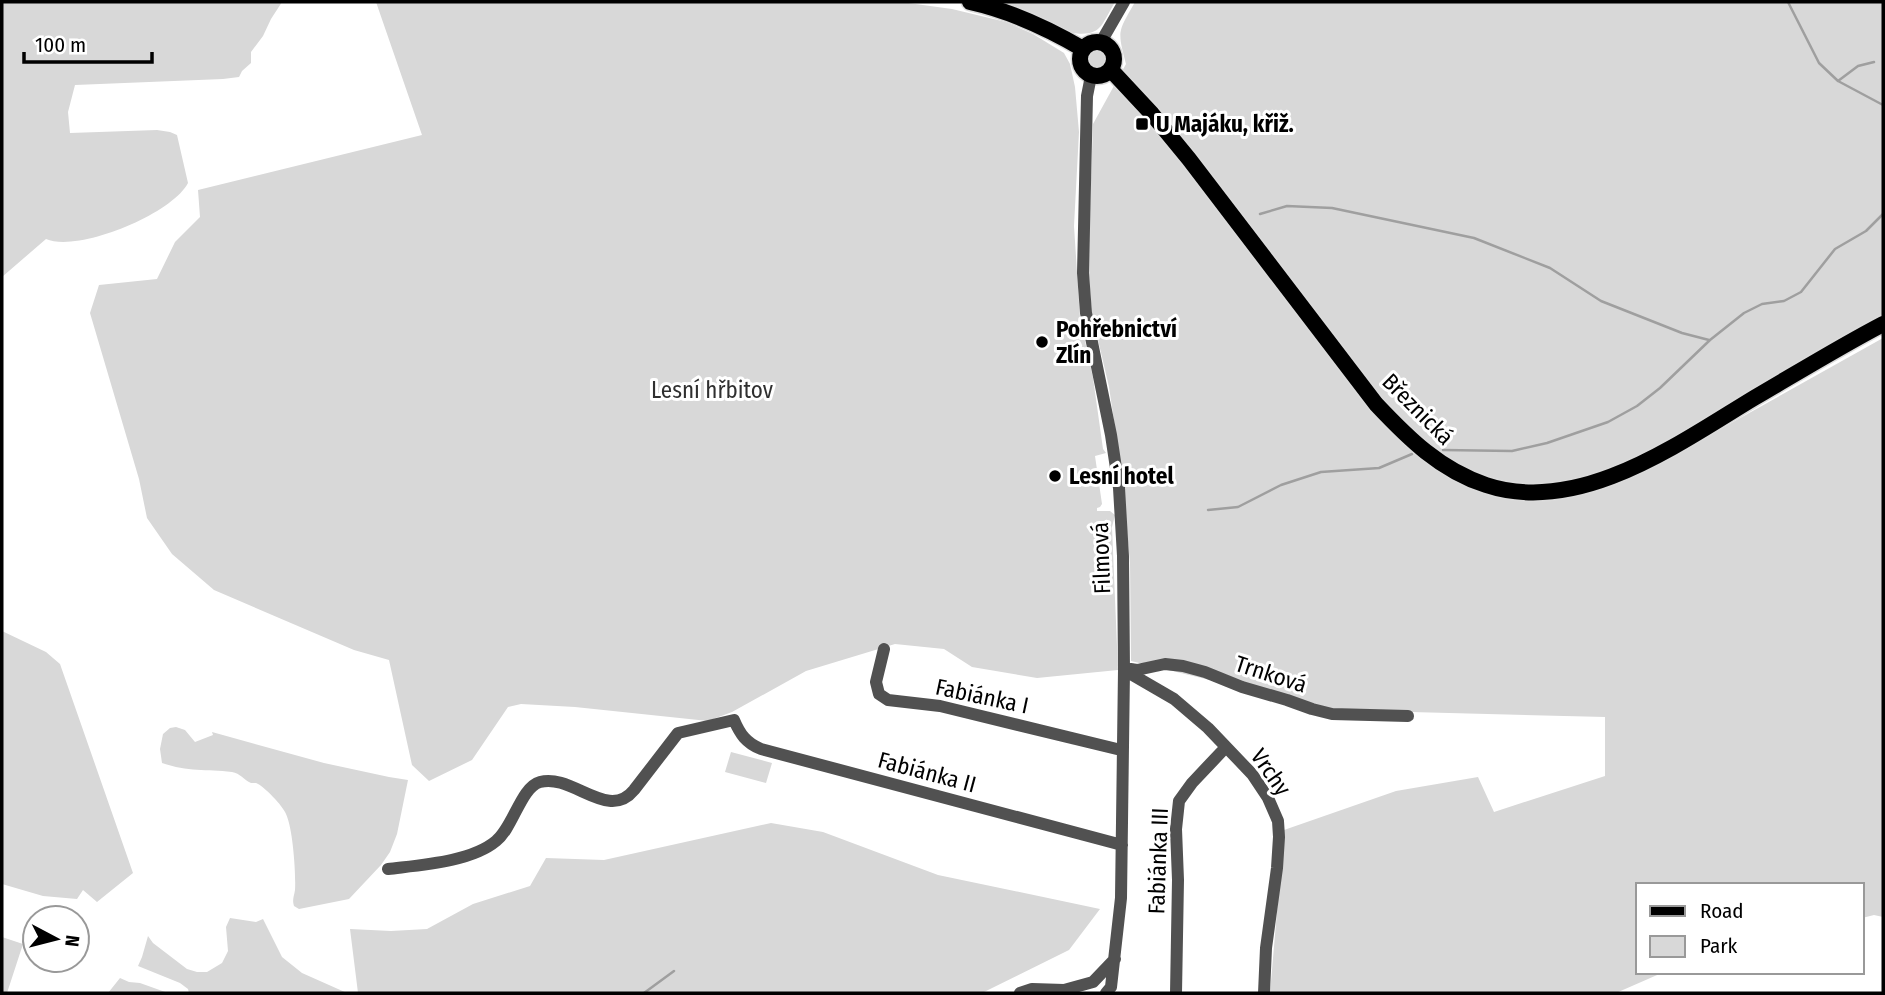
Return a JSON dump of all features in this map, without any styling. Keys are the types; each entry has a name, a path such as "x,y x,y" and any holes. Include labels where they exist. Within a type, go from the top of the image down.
{"main road":[{"path":"970,2 1051,30 1083,49"},
{"path":"1101,42 1090,43 1083,49 1080,55 1081,65 1091,76 1103,75 1111,70"},
{"name":"Březnická","path":"1101,42 1109,46 1114,54 1111,70 1189,159 1376,404 1411,440 1439,463 1485,485 1504,490 1544,491 1568,489 1602,481 1692,435 1883,324"}],"street":[{"path":"1101,42 1124,2"},
{"name":"Filmová","path":"1091,76 1087,96 1083,273 1086,313 1119,488 1123,556 1121,898 1116,959 1111,987 1106,993"},
{"name":"Fabiánka I","path":"884,649 876,681 879,694 888,700 940,706 1121,750"},
{"name":"Trnková","path":"1124,669 1137,670 1165,664 1183,666 1332,714 1408,716"},
{"name":"Vrchy","path":"1124,669 1174,699 1208,727 1252,774 1268,798 1278,821 1279,837 1266,947 1265,993"},
{"name":"Fabiánka II","path":"403,867 467,856 492,844 504,834 530,788 540,782 553,781 606,800 621,800 635,790 678,733 734,720 748,743 761,749 1122,845"},
{"name":"Fabiánka III","path":"1176,993 1176,829 1179,801 1226,747"},
{"path":"388,870 403,867 404,852"},
{"path":"1020,993 1032,989 1064,990 1093,982 1116,959"}],"green space":[{"path":"2,2 282,2 251,52 251,63 239,77 75,85 68,112 70,133 157,130 170,132 177,135 188,183 179,195 164,207 123,228 79,241 46,239 2,277"},
{"name":"Lesní hřbitov","path":"376,2 901,2 952,9 1006,22 1033,34 1064,53 1070,64 1075,87 1079,132 1074,226 1080,318 1093,378 1103,449 1106,453 1095,456 1102,504 1097,511 1110,511 1115,515 1112,527 1118,670 1037,678 972,667 944,649 895,644 806,671 732,712 708,721 521,704 508,707 472,760 429,781 412,765 389,660 354,650 214,590 172,554 147,518 139,479 90,313 99,285 157,279 175,242 200,217 198,190 422,135"},
{"path":"997,2 1115,2 1100,28 1082,34 1072,33"},
{"path":"1135,2 1883,2 1883,315 1692,427 1699,441 1883,338 1883,917 1874,915 1864,918 1864,883 1636,883 1636,974 1659,974 1616,993 1270,993 1284,830 1396,791 1478,777 1494,812 1605,776 1605,717 1334,710 1131,661 1130,563 1121,468 1109,387 1092,314 1088,265 1093,124 1126,64 1120,37 1125,20"},
{"path":"1097,47 1108,54 1109,59 1102,70 1097,71 1086,64 1085,59 1092,48"},
{"path":"2,631 46,652 60,664 133,873 97,902 83,890 77,899 43,896 2,884"},
{"path":"176,727 185,730 195,742 213,735 212,732 324,763 408,780 397,834 390,852 349,899 299,909 293,904 293,852 284,810 264,788 235,773 189,769 162,763 160,749 163,734"},
{"path":"731,752 772,763 766,783 725,772"},
{"path":"771,823 823,832 938,875 1100,909 1069,950 982,993 358,993 350,929 427,929 473,904 530,886 546,858 604,860"},
{"path":"230,918 256,922 263,919 282,957 302,973 347,993 189,993 180,983 138,966 148,936 153,943 187,969 207,972 222,963 228,951 226,927"},
{"path":"2,937 21,943 21,950 7,993 2,993"},
{"path":"120,978 140,983 168,993 108,993"}],"waterway":[{"path":"1788,2 1819,63 1838,81 1883,105"},
{"path":"1838,81 1858,66 1874,62"},
{"path":"1260,214 1287,206 1332,208 1474,238 1550,268 1601,301 1682,333 1709,340"},
{"path":"1443,450 1512,451 1547,443 1608,422 1637,406 1660,388 1710,340 1744,313 1762,304 1784,301 1801,292 1835,249 1866,231 1883,214"},
{"path":"1208,510 1238,507 1281,485 1321,472 1379,468 1412,454"},
{"path":"644,993 674,971"}],"place":[{"name":"U Majáku, křiž.","path":"1142,124"},
{"name":"Pohřebnictví Zlín","path":"1042,342"},
{"name":"Lesní hotel","path":"1055,476"}]}
